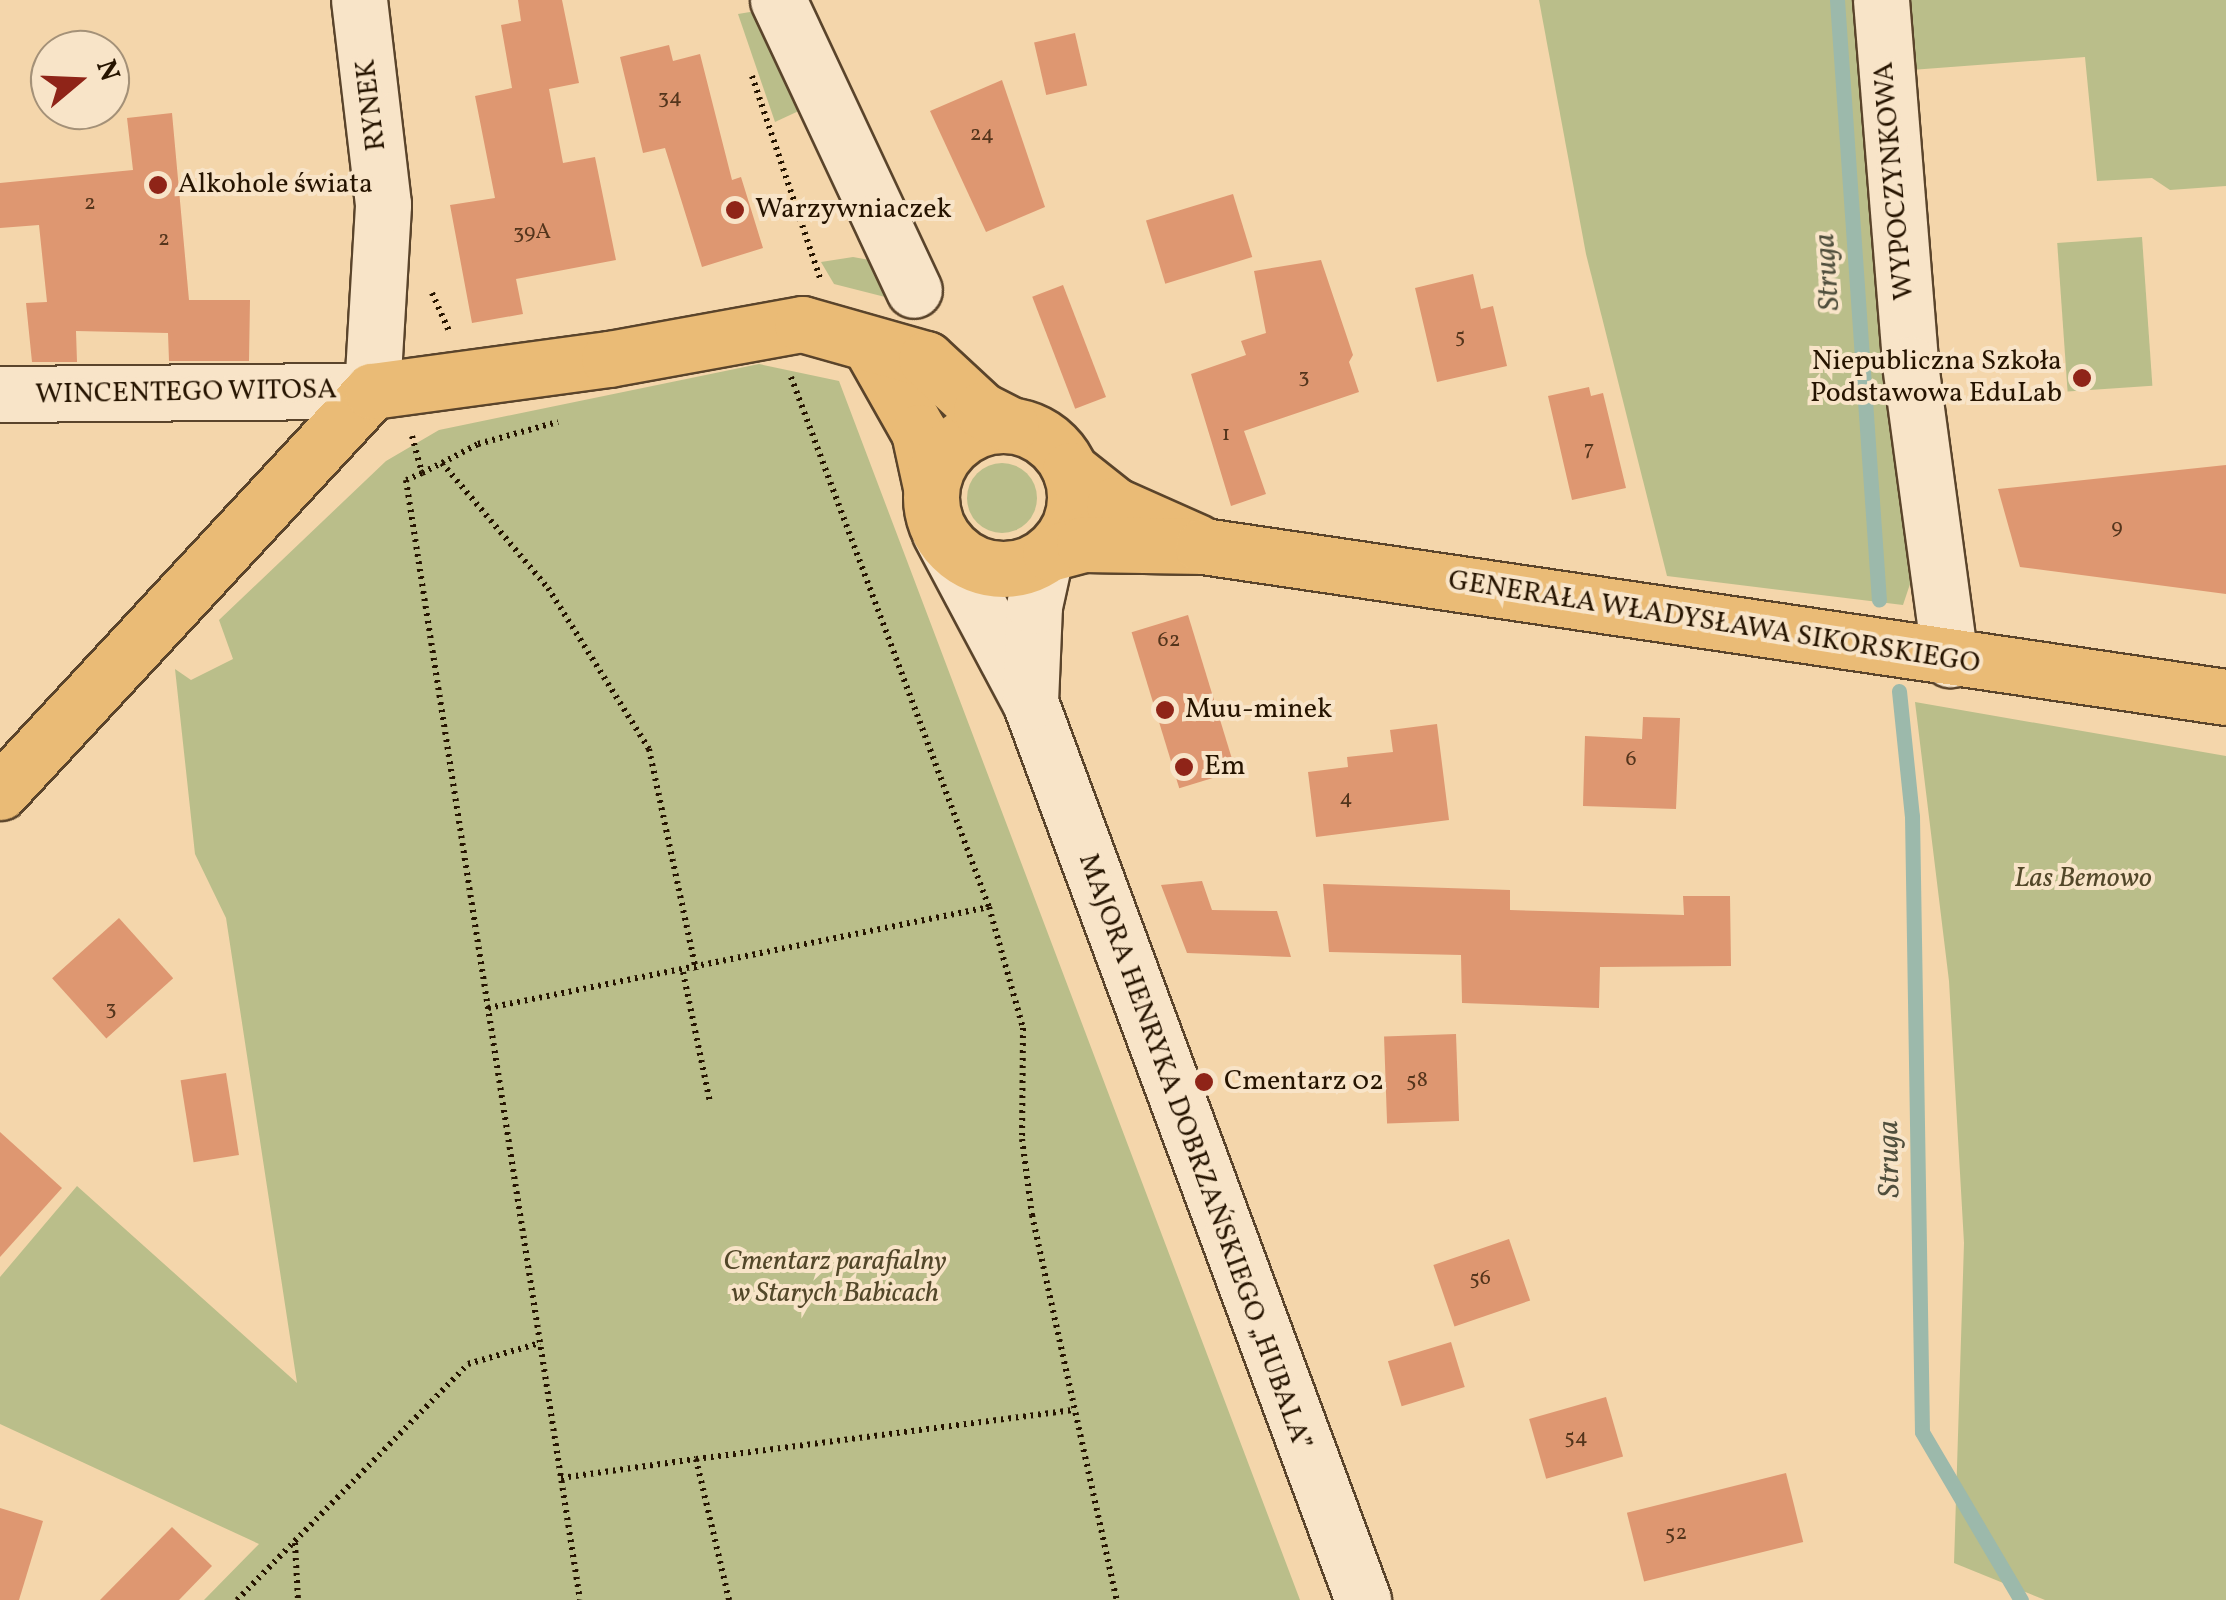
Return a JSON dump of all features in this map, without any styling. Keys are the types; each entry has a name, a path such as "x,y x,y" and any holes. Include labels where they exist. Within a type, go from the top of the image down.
{"main road":[{"path":"0,792 372,391 609,359 802,324 872,349 926,360 981,410 1047,439 1070,470 1071,520 1047,555 1016,568 984,567 935,510 920,432 872,349"},
{"path":"935,510 942,456 963,436 1010,425"},
{"name":"GENERAŁA WŁADYSŁAWA SIKORSKIEGO","path":"1070,470 1114,505 1203,546"},
{"name":"GENERAŁA WŁADYSŁAWA SIKORSKIEGO","path":"1047,555 1084,544 1203,546 2226,697"}],"street":[{"name":"RYNEK","path":"360,0 383,204 372,391"},
{"path":"778,0 914,290"},
{"name":"WYPOCZYNKOWA","path":"1881,0 1910,364 1950,659"},
{"name":"WINCENTEGO WITOSA","path":"0,394 372,391"},
{"name":"MAJORA HENRYKA DOBRZAŃSKIEGO „HUBALA”","path":"935,510 1030,702 1362,1600"},
{"name":"MAJORA HENRYKA DOBRZAŃSKIEGO „HUBALA”","path":"1030,702 1034,606 1047,555"}],"path":[{"path":"430,281 435,311 460,342"},
{"path":"790,379 989,907 1023,1028 1022,1139 1032,1214 1117,1600"},
{"path":"412,433 422,472"},
{"path":"580,1600 406,480 442,463 548,588 649,750 696,970"},
{"path":"488,1008 696,970 989,907"},
{"path":"682,972 710,1102"},
{"path":"237,1600 468,1364 540,1343"},
{"path":"561,1478 1076,1410"},
{"path":"696,1459 729,1600"},
{"path":"295,1542 298,1600"}],"green space":[{"path":"1539,0 1865,0 1915,569 1903,605 1667,576 1586,254"},
{"path":"1906,0 2226,0 2226,186 2170,190 2152,178 2097,181 2085,57 1911,70"},
{"path":"750,12 760,16 803,109 775,122 738,14"},
{"path":"2142,237 2152,386 2068,392 2057,243"},
{"path":"853,257 875,261 897,300 834,284 821,262"},
{"name":"Cmentarz parafialny w Starych Babicach","path":"759,364 839,381 1300,1600 204,1600 259,1544 0,1424 0,1277 77,1186 297,1383 226,918 195,854 175,669 191,680 233,659 219,620 386,461 439,430"},
{"path":"1002,463 1027,473 1037,498 1027,523 1002,533 977,523 967,498 977,473"},
{"name":"Las Bemowo","path":"1915,702 2226,756 2226,1600 2045,1600 1954,1563 1964,1243 1949,981"}],"building":[{"path":"518,0 562,0 579,83 549,89 563,163 595,157 616,260 516,279 523,314 472,323 450,205 495,198 475,96 512,88 501,25 521,21"},
{"path":"1075,33 1087,86 1046,95 1034,42"},
{"path":"669,45 673,61 700,54 732,180 741,177 763,248 702,267 665,148 643,153 620,57"},
{"path":"1002,80 1045,207 986,232 930,111"},
{"path":"172,113 189,300 250,300 249,361 169,361 168,333 76,331 77,362 32,362 26,303 47,302 39,225 0,228 0,183 133,170 130,118"},
{"path":"1233,194 1252,257 1165,284 1146,221"},
{"path":"1321,260 1353,355 1349,362 1359,392 1244,431 1266,494 1231,506 1191,374 1246,355 1241,341 1266,333 1254,271"},
{"path":"1473,274 1481,309 1493,306 1507,366 1437,382 1415,288"},
{"path":"1063,285 1106,397 1075,409 1032,297"},
{"path":"1589,387 1591,396 1603,393 1626,488 1572,500 1548,396"},
{"path":"2226,465 2226,594 2020,567 1998,489"},
{"path":"1188,615 1236,771 1179,788 1132,632"},
{"path":"1643,717 1680,718 1676,809 1583,806 1585,736 1642,739"},
{"path":"1437,724 1449,820 1316,837 1308,772 1348,767 1347,757 1393,752 1390,730"},
{"path":"1202,881 1212,910 1277,911 1291,957 1187,953 1161,885"},
{"path":"1323,884 1510,890 1510,910 1684,915 1683,896 1730,896 1731,966 1600,967 1599,1008 1462,1003 1461,955 1329,952"},
{"path":"119,918 173,978 106,1038 52,978"},
{"path":"1456,1034 1459,1121 1387,1123 1384,1037"},
{"path":"226,1073 239,1155 194,1162 181,1080"},
{"path":"0,1132 62,1188 0,1257"},
{"path":"1509,1239 1530,1300 1455,1327 1433,1265"},
{"path":"1451,1342 1465,1387 1402,1406 1388,1361"},
{"path":"1606,1397 1623,1457 1546,1479 1529,1419"},
{"path":"1786,1473 1803,1542 1644,1582 1627,1513"},
{"path":"0,1508 43,1521 19,1600 0,1600"},
{"path":"172,1527 212,1566 179,1600 100,1600"}],"waterway":[{"name":"Struga","path":"1837,0 1879,600"},
{"name":"Struga","path":"1899,691 1912,816 1922,1432 2021,1600"}],"place":[{"name":"Alkohole świata","path":"158,185"},
{"name":"Warzywniaczek","path":"735,210"},
{"name":"Niepubliczna Szkoła Podstawowa EduLab","path":"2082,378"},
{"name":"Muu-minek","path":"1165,710"},
{"name":"Em","path":"1184,767"},
{"name":"Cmentarz 02","path":"1204,1082"}]}
